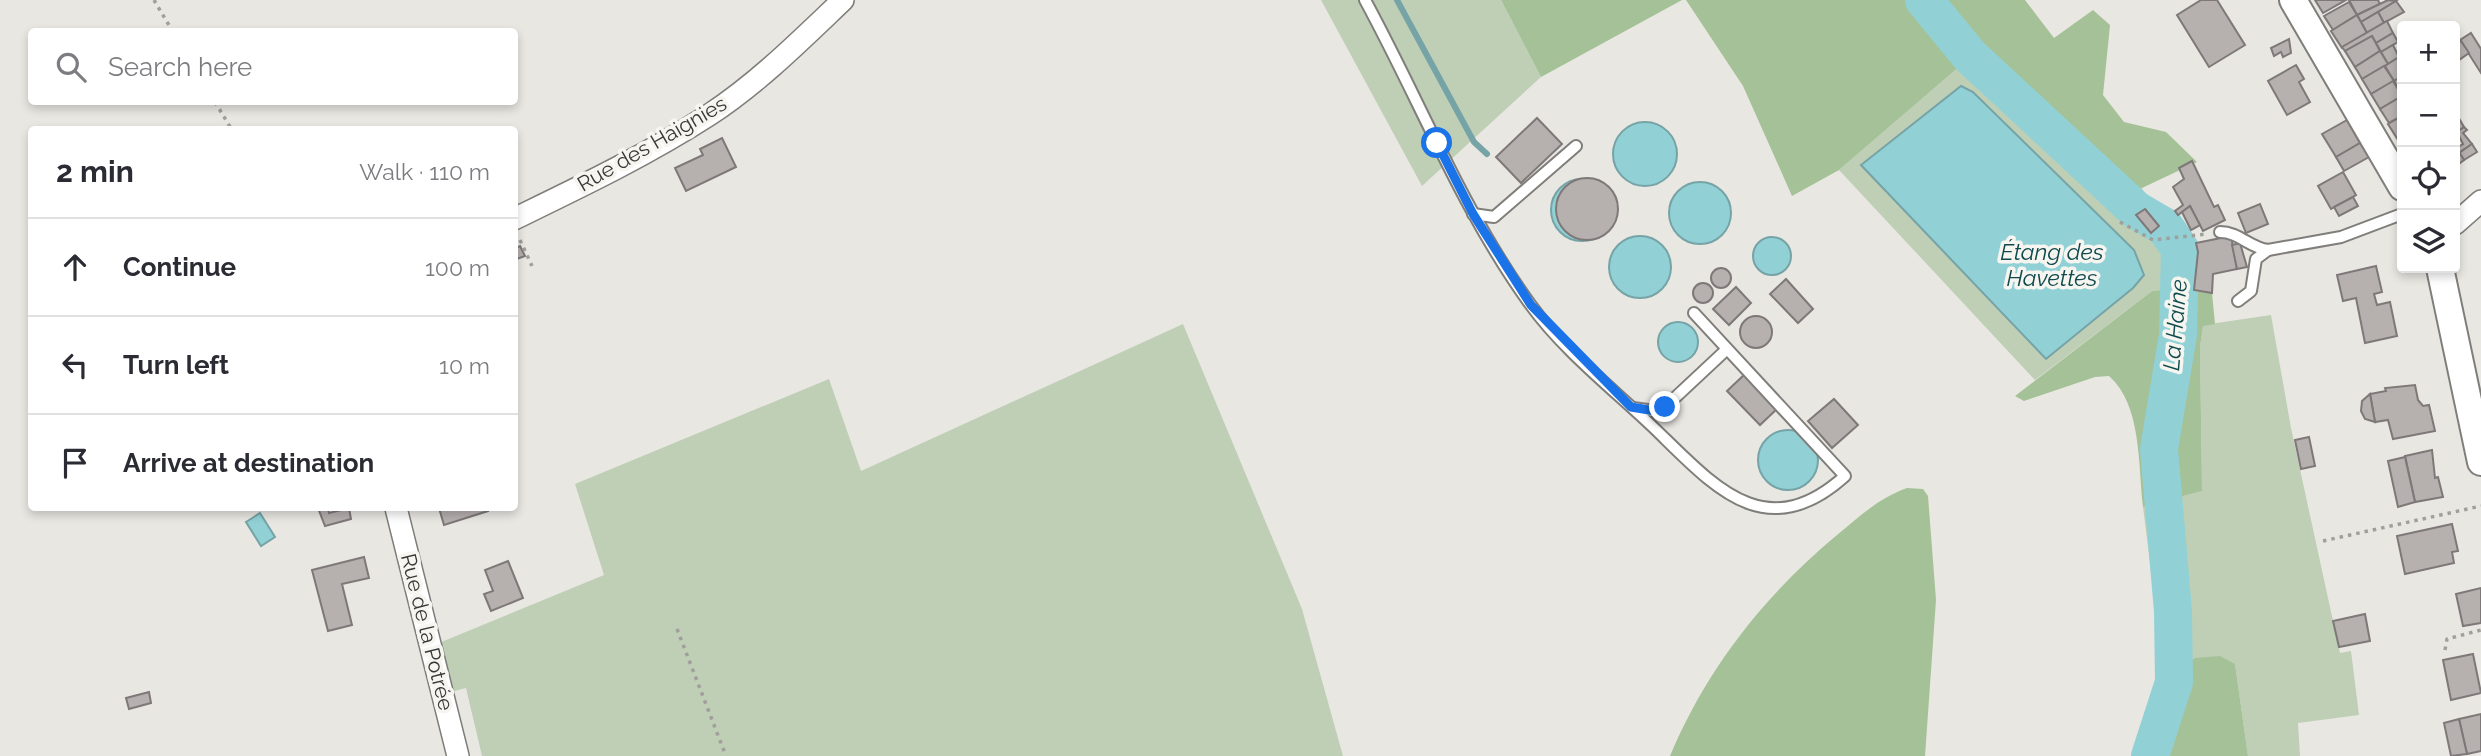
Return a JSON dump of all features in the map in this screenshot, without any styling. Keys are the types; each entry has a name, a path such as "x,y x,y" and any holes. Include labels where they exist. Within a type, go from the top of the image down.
{"street":[{"name":"Rue des Haignies","path":"518,217 591,181 707,116 796,45 843,0"},
{"path":"2293,0 2397,178"},
{"path":"2460,220 2481,201"},
{"path":"2441,273 2481,462"},
{"name":"Rue de la Potrée","path":"397,511 458,756"}],"lane":[{"path":"1366,0 1473,214 1531,305 1631,407 1704,477 1728,496 1774,508 1799,504 1826,493 1845,476 1694,313"},
{"path":"1473,214 1494,217 1576,146"},
{"path":"2220,232 2231,232 2260,249 2268,250 2350,234 2397,216"},
{"path":"2238,301 2251,291 2256,259 2268,250"},
{"path":"1631,407 1655,411 1665,407 1726,350"}],"path":[{"path":"154,0 171,28"},
{"path":"217,105 230,126"},
{"path":"2120,222 2153,240 2220,232"},
{"path":"518,237 532,266"},
{"path":"2323,541 2481,506"},
{"path":"677,629 726,756"},
{"path":"2445,650 2447,639 2481,630"}],"green space":[{"path":"1321,0 1501,0 1541,77 1422,186"},
{"path":"1501,0 1682,0 1541,77"},
{"path":"1686,0 2025,0 2054,38 2093,10 2110,25 2103,95 2124,122 2166,132 2197,162 2142,188 2109,185 2099,193 1960,66 1839,170 1792,196 1743,86"},
{"name":"Étang des Havettes","path":"1960,66 2099,193 2109,185 2142,188 2167,244 2171,289 2152,291 2035,380 1839,170"},
{"path":"2171,289 2212,293 2215,324 2203,326 2200,347 2202,491 2143,507 2133,419 2120,388 2109,376 2095,377 2024,401 2015,396 2152,291"},
{"path":"2271,315 2291,428 2340,653 2351,651 2359,715 2298,723 2300,756 2248,756 2235,664 2184,667 2155,756 2142,756 2160,692 2159,634 2143,507 2202,491 2200,347 2203,325"},
{"path":"1183,324 1302,609 1343,756 482,756 466,688 451,692 439,643 604,575 575,484 829,379 861,471"},
{"path":"1907,488 1923,489 1928,496 1936,600 1925,756 1670,756 1701,693 1740,635 1762,609 1810,558 1854,521 1879,502"},
{"path":"2220,656 2235,664 2248,756 2155,756 2184,667 2195,658"}],"water":[{"name":"Étang des Havettes","path":"1961,86 1973,92 2134,250 2144,275 2133,288 2046,359 1861,165"},
{"path":"1645,122 1657,124 1668,131 1675,142 1675,166 1668,177 1657,184 1645,186 1633,184 1622,177 1615,166 1613,154 1615,142 1622,131 1633,124"},
{"path":"1576,179 1588,179 1604,188 1611,198 1611,222 1604,232 1588,241 1576,241 1565,236 1556,227 1551,216 1551,204 1556,193 1565,184"},
{"path":"1700,182 1722,191 1731,213 1722,235 1700,244 1678,235 1669,213 1678,191"},
{"path":"1640,236 1652,238 1662,245 1669,255 1669,279 1662,289 1652,296 1640,298 1628,296 1618,289 1611,279 1609,267 1611,255 1618,245 1628,238"},
{"path":"1772,237 1786,242 1791,256 1786,270 1772,275 1758,270 1753,256 1758,242"},
{"path":"1678,322 1686,323 1692,328 1697,334 1697,350 1692,356 1686,361 1678,362 1670,361 1664,356 1659,350 1658,342 1659,334 1664,328 1670,323"},
{"path":"1788,430 1809,439 1818,460 1809,481 1788,490 1767,481 1758,460 1767,439"},
{"path":"260,513 275,537 261,546 246,522"}],"building":[{"path":"2201,0 2217,0 2245,45 2209,67 2177,15"},
{"path":"2315,0 2346,0 2323,13"},
{"path":"2349,0 2378,0 2380,4 2357,15"},
{"path":"2388,0 2396,1 2361,22 2357,15"},
{"path":"2396,1 2404,12 2384,23 2378,12"},
{"path":"2349,2 2357,15 2333,30 2324,16"},
{"path":"2378,12 2384,23 2367,33 2361,22"},
{"path":"2357,15 2367,33 2342,48 2331,31"},
{"path":"2387,21 2393,33 2376,43 2372,36 2345,51 2342,47"},
{"path":"2393,33 2397,40 2381,52 2376,43"},
{"path":"2471,33 2481,49 2481,73 2460,40"},
{"path":"2372,36 2380,51 2355,67 2345,51"},
{"path":"2289,39 2291,53 2283,57 2281,52 2274,56 2271,48"},
{"path":"2460,42 2469,53 2460,59"},
{"path":"2393,45 2397,58 2388,64 2381,52"},
{"path":"2380,51 2388,64 2362,79 2355,67"},
{"path":"2397,58 2397,79 2394,81 2385,66"},
{"path":"2296,65 2304,79 2299,82 2310,102 2287,115 2268,81"},
{"path":"2384,66 2394,81 2371,94 2362,79"},
{"path":"2393,81 2397,88 2397,99 2380,109 2371,94"},
{"path":"2397,99 2397,119 2389,123 2380,109"},
{"path":"1537,118 1562,144 1521,183 1496,157"},
{"path":"2397,119 2397,138 2388,124"},
{"path":"2347,120 2360,143 2336,157 2322,134"},
{"path":"2464,127 2467,130 2463,133 2472,144 2460,152 2460,146 2463,144 2460,130"},
{"path":"722,138 736,167 686,191 675,168 703,155 700,149"},
{"path":"2360,143 2369,157 2344,171 2336,157"},
{"path":"2472,144 2477,152 2464,160 2460,152"},
{"path":"2192,161 2214,207 2218,205 2225,220 2203,231 2190,206 2178,215 2175,211 2183,205 2173,187 2184,179 2179,168"},
{"path":"2343,172 2356,195 2331,209 2318,186"},
{"path":"1581,178 1593,178 1609,187 1616,197 1616,221 1609,231 1593,240 1581,240 1570,235 1561,226 1556,215 1556,203 1561,192 1570,183"},
{"path":"2353,197 2358,206 2339,216 2334,207"},
{"path":"2260,204 2268,224 2246,233 2238,213"},
{"path":"2190,206 2200,225 2191,230 2182,212"},
{"path":"2145,209 2159,226 2151,233 2136,215"},
{"path":"2231,236 2237,269 2213,274 2212,293 2194,290 2198,252 2196,243"},
{"path":"2240,243 2247,267 2237,269 2232,245"},
{"path":"520,246 525,256 518,259"},
{"path":"2376,266 2382,292 2374,294 2377,305 2390,302 2397,336 2365,343 2356,298 2343,301 2337,275"},
{"path":"1717,268 1725,268 1731,278 1725,288 1717,288 1711,282 1711,274"},
{"path":"1786,279 1813,309 1798,323 1770,294"},
{"path":"1703,283 1710,286 1713,293 1710,300 1703,303 1696,300 1693,293 1696,286"},
{"path":"1736,287 1751,303 1729,325 1713,309"},
{"path":"1756,316 1767,321 1772,332 1767,343 1756,348 1745,343 1740,332 1745,321"},
{"path":"1745,374 1778,408 1760,425 1727,391"},
{"path":"2415,385 2418,400 2423,406 2429,405 2435,431 2393,439 2388,420 2375,422 2370,394 2386,391 2385,388"},
{"path":"2370,394 2375,422 2365,419 2361,411 2362,401"},
{"path":"1834,399 1858,425 1832,448 1808,421"},
{"path":"2309,437 2315,466 2301,469 2295,440"},
{"path":"2432,450 2435,478 2438,477 2443,497 2415,502 2405,456"},
{"path":"2405,457 2415,502 2398,507 2388,461"},
{"path":"319,511 350,511 351,519 325,526"},
{"path":"440,511 488,511 444,525"},
{"path":"2452,524 2458,551 2452,552 2454,563 2405,574 2397,536"},
{"path":"364,557 369,578 342,584 352,625 328,631 312,570"},
{"path":"508,561 523,598 491,611 484,594 493,591 485,570"},
{"path":"2481,588 2481,623 2463,626 2456,594"},
{"path":"2365,614 2370,641 2339,647 2333,621"},
{"path":"2473,654 2481,693 2451,700 2443,660"},
{"path":"149,692 151,703 129,709 126,698"},
{"path":"2481,714 2481,751 2467,754 2459,719"},
{"path":"2459,719 2467,754 2451,756 2444,723"}],"waterway":[{"path":"1397,0 1474,142 1487,154"},
{"name":"La Haine","path":"1924,0 1970,56 2136,210 2165,227 2180,249 2178,335 2159,449 2173,611 2174,682 2150,756"}],"route":[{"path":"1437,143 1473,214 1531,305 1594,373 1631,407 1646,411 1665,407"}]}
